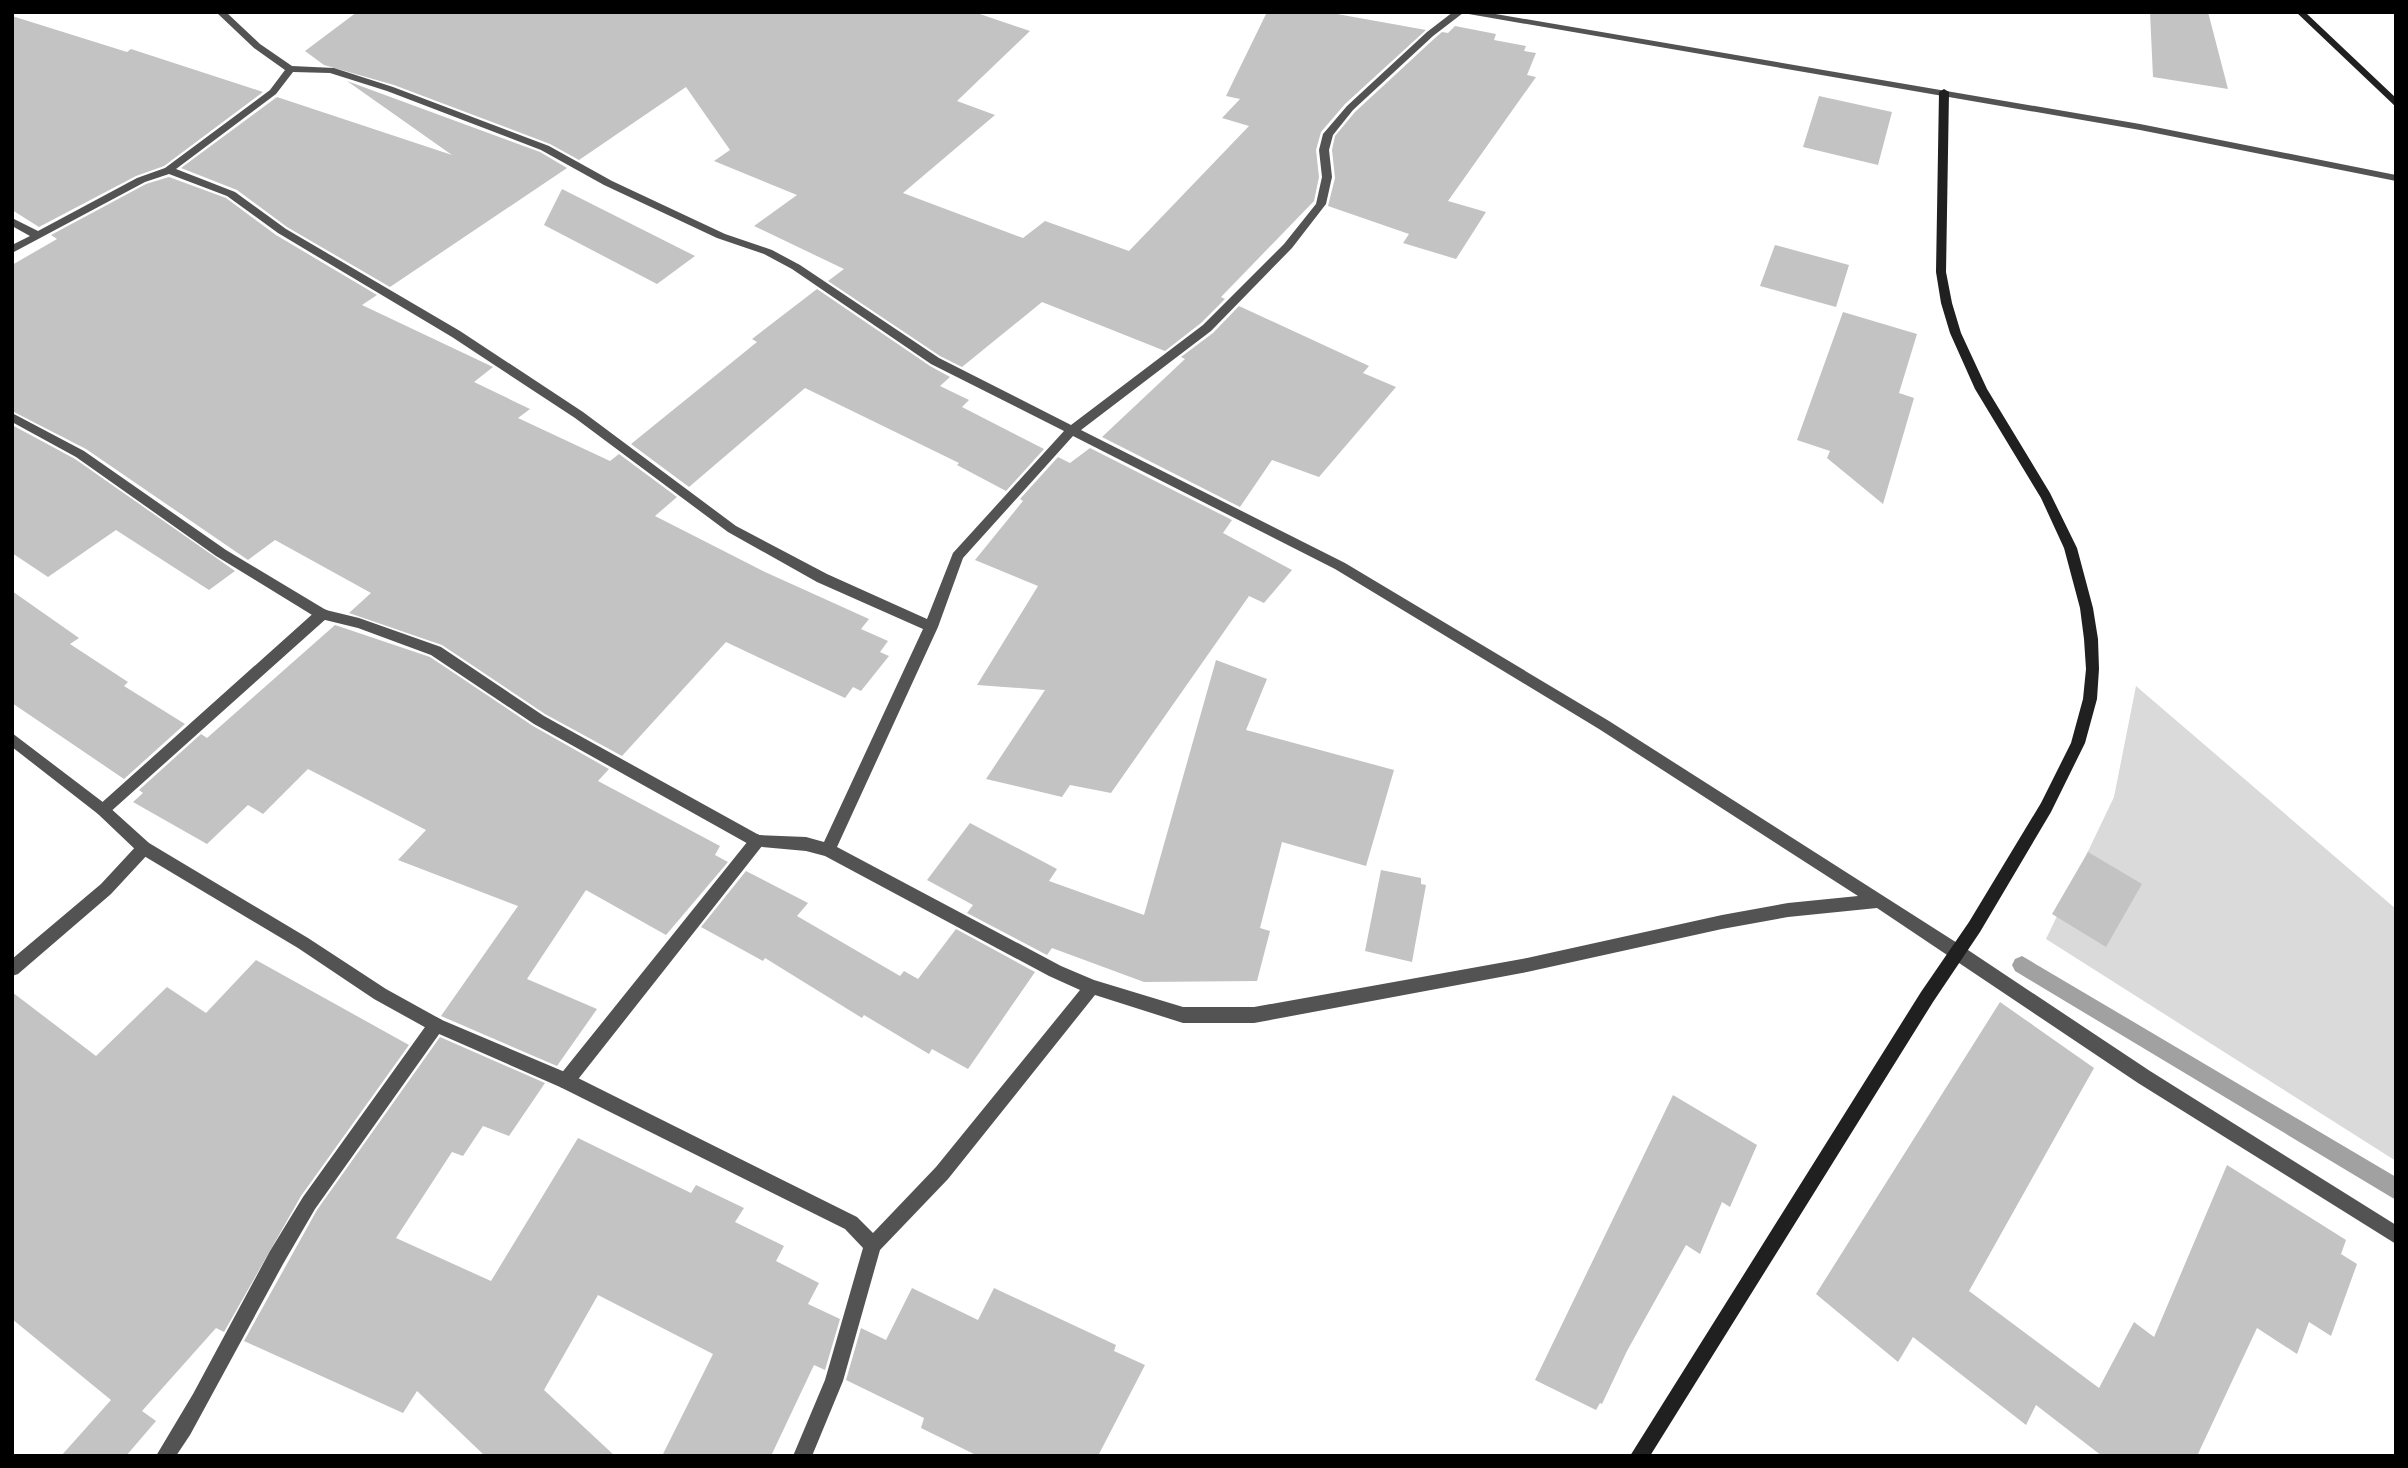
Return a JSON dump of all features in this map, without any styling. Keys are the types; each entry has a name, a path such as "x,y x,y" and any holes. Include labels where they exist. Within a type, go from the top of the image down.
{"street":[{"path":"219,12 257,46 290,69 343,73 545,148 608,183 721,236 768,252 796,267 935,361 1340,566 1604,725 1960,953 2144,1077 2396,1235"},
{"path":"828,850 931,627 958,556 1071,431 1207,328 1288,247 1321,204 1327,177 1324,149 1328,134 1350,108 1430,34 1459,12"},
{"path":"1467,12 2140,127 2396,178"},
{"path":"2300,12 2396,104"},
{"path":"12,250 141,180 169,170 273,92 290,69"},
{"path":"1639,1456 1927,997 1960,953 2066,771 2085,725 2091,679 2090,638 2074,554 2048,499 1967,363 1952,332 1941,272 1944,92"},
{"path":"169,170 231,194 282,231 456,334 579,415 732,529 822,578 931,627"},
{"path":"12,221 39,236"},
{"path":"12,417 80,454 221,553 322,614 359,623 436,651 539,720 758,841 806,844 828,850 1055,971 1092,987 1183,1015 1254,1015 1527,965 1735,919 1788,910 1879,901"},
{"path":"103,810 322,614"},
{"path":"12,738 103,810 144,848 436,1025 566,1081 851,1223 873,1245"},
{"path":"566,1081 758,841"},
{"path":"12,969 106,889 144,848"},
{"path":"802,1456 834,1381 873,1245 942,1173 1092,987"},
{"path":"165,1456 198,1408 293,1228 330,1172 413,1062 436,1025"}],"shaded area":[{"path":"2136,686 2396,909 2396,1161 2046,939 2114,797"}],"building":[{"path":"357,12 974,12 1030,31 957,101 995,115 903,193 1023,238 1045,221 1129,251 1249,126 1222,118 1240,99 1226,96 1267,12 1326,12 1426,30 1345,104 1321,132 1316,150 1319,177 1314,201 1221,297 1225,299 1201,323 1165,351 1042,302 962,367 940,356 828,281 844,269 754,226 797,195 714,161 730,150 686,87 579,160 550,144 394,85 324,65 305,51"},
{"path":"2150,12 2208,12 2228,89 2153,77"},
{"path":"12,16 127,52 131,49 263,92 164,166 136,176 39,227 12,210"},
{"path":"1455,26 1496,34 1494,40 1526,46 1524,51 1536,53 1527,75 1536,77 1448,201 1486,212 1456,259 1403,243 1409,234 1328,206 1335,178 1332,150 1335,136 1355,112 1435,38 1442,32 1448,33"},
{"path":"347,81 540,152 567,168 390,287 287,227 237,190 181,168 277,97 452,155"},
{"path":"1819,96 1892,112 1878,165 1803,147"},
{"path":"169,177 226,198 276,235 377,295 362,305 493,367 474,382 530,409 518,418 610,461 619,454 677,497 655,516 765,572 869,619 861,629 888,641 880,652 889,656 861,691 853,687 845,698 726,642 622,756 545,714 442,645 349,613 371,593 275,540 248,560 86,449 12,411 12,265 57,239 51,235 146,184"},
{"path":"562,189 695,256 657,284 544,225"},
{"path":"1775,245 1849,265 1836,307 1760,286"},
{"path":"817,289 950,377 940,386 969,400 962,407 1044,449 1006,491 957,465 959,463 805,388 689,487 631,444 757,342 752,339"},
{"path":"1239,306 1369,366 1363,373 1396,387 1319,477 1272,460 1240,507 1102,437 1185,359 1181,357 1213,333"},
{"path":"1843,312 1917,334 1899,393 1914,398 1883,504 1827,458 1830,451 1797,440"},
{"path":"12,425 75,459 235,571 209,590 116,530 48,577 12,553"},
{"path":"1090,448 1232,520 1223,533 1292,570 1264,603 1249,596 1111,793 1070,785 1062,797 986,779 1045,690 977,685 1038,586 975,560 1023,501 1020,499 1058,457 1070,463"},
{"path":"12,591 79,638 70,644 128,682 124,686 185,724 124,779 12,703"},
{"path":"335,625 430,657 533,726 609,769 598,781 720,846 715,855 728,862 666,935 586,890 527,979 597,1009 557,1066 441,1016 518,906 398,860 426,830 308,769 263,814 248,805 207,844 133,802 143,793 139,790 201,734 207,738"},
{"path":"1216,660 1267,679 1246,730 1394,770 1366,866 1282,842 1260,928 1270,931 1257,981 1144,982 1052,948 1047,955 967,913 973,905 927,880 970,823 1057,869 1049,881 1144,915"},
{"path":"2088,852 2142,884 2106,947 2052,914"},
{"path":"1381,870 1421,878 1421,884 1426,885 1412,962 1365,951"},
{"path":"746,871 808,903 797,916 900,976 904,971 918,979 956,929 1035,972 968,1069 932,1049 929,1054 864,1015 862,1018 765,958 763,961 701,927"},
{"path":"256,960 409,1045 301,1196 224,1332 216,1328 142,1411 156,1421 126,1456 61,1456 111,1400 12,1319 12,992 96,1056 167,987 206,1013"},
{"path":"2000,1002 2094,1068 1969,1291 2099,1388 2134,1322 2154,1337 2227,1165 2346,1240 2341,1254 2357,1264 2331,1336 2309,1322 2297,1354 2257,1328 2197,1456 2102,1456 2036,1405 2026,1425 1913,1337 1898,1362 1816,1294"},
{"path":"440,1037 545,1083 509,1136 483,1126 463,1156 452,1152 396,1238 491,1281 578,1138 691,1193 696,1185 744,1208 735,1222 784,1246 776,1261 819,1283 808,1304 840,1319 825,1370 814,1365 771,1456 662,1456 713,1354 598,1295 544,1390 615,1456 485,1456 417,1391 403,1413 244,1341 317,1210"},
{"path":"1673,1095 1757,1145 1730,1207 1722,1202 1700,1254 1686,1245 1627,1351 1602,1404 1600,1403 1596,1410 1535,1380"},
{"path":"912,1288 978,1320 994,1288 1116,1345 1114,1351 1145,1365 1098,1456 978,1456 921,1428 924,1418 846,1380 861,1328 886,1340"}],"waterway":[{"path":"2022,965 2396,1189"}]}
